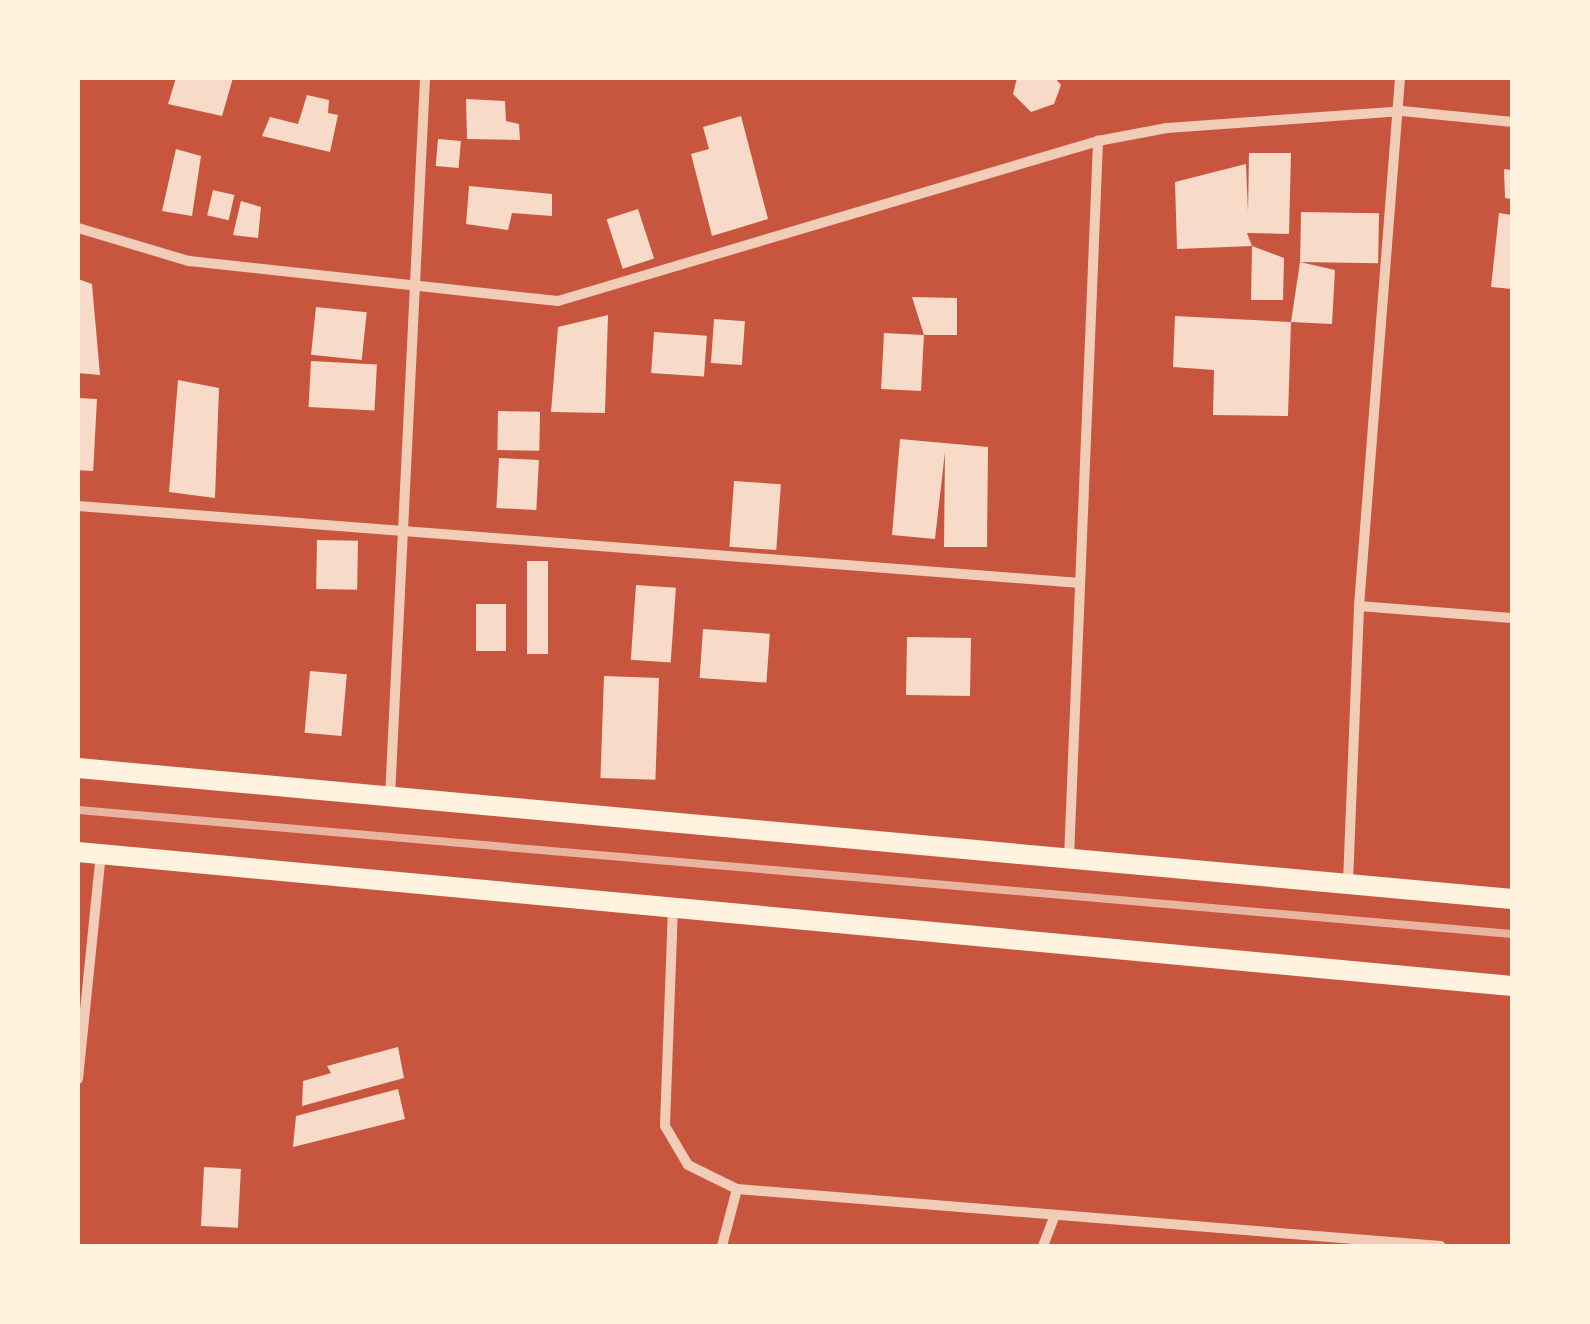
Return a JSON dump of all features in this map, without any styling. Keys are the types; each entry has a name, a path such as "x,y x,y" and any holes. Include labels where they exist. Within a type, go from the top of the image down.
{"main road":[{"path":"78,768 1512,899"},
{"path":"78,852 1512,986"}],"street":[{"path":"390,798 411,285 424,78"},
{"path":"1348,882 1359,606 1402,111 1400,78"},
{"path":"78,228 188,262 558,301 1098,141 1168,128 1402,111 1512,122"},
{"path":"1069,858 1098,141"},
{"path":"78,506 1080,583"},
{"path":"1359,606 1512,618"},
{"path":"78,1078 100,854"},
{"path":"672,906 665,1126 688,1165 737,1189 1441,1246"},
{"path":"722,1246 737,1189"},
{"path":"1043,1246 1055,1215"}],"building":[{"path":"176,78 233,78 222,116 168,104"},
{"path":"1017,78 1055,78 1061,85 1054,104 1031,112 1013,94"},
{"path":"307,95 329,100 328,113 338,115 330,152 262,136 270,117 298,124"},
{"path":"466,99 505,101 506,121 519,124 520,140 467,139"},
{"path":"741,116 768,219 712,236 691,154 709,149 703,127"},
{"path":"438,139 461,141 459,168 436,166"},
{"path":"176,149 201,156 192,216 162,211"},
{"path":"1249,153 1291,153 1289,234 1247,233 1252,246 1177,249 1175,182 1246,164 1248,212"},
{"path":"1504,169 1512,170 1512,199 1505,198"},
{"path":"469,186 552,194 552,216 512,213 508,230 466,224"},
{"path":"213,190 234,195 229,220 207,215"},
{"path":"241,201 261,207 258,238 233,235"},
{"path":"638,209 654,258 623,269 607,219"},
{"path":"1301,212 1379,213 1378,263 1300,262"},
{"path":"1499,213 1512,215 1512,289 1491,287"},
{"path":"1252,246 1284,258 1283,300 1251,300"},
{"path":"1300,262 1335,270 1332,324 1291,322"},
{"path":"78,279 92,284 100,375 78,373"},
{"path":"912,297 957,298 957,335 924,335"},
{"path":"316,307 367,312 362,360 311,355"},
{"path":"608,315 605,413 551,412 558,327"},
{"path":"1175,316 1291,322 1288,416 1213,415 1214,370 1173,367"},
{"path":"714,319 745,321 742,365 711,363"},
{"path":"654,332 707,336 704,377 651,373"},
{"path":"884,333 924,335 921,391 881,389"},
{"path":"311,361 377,364 375,410 309,407"},
{"path":"178,380 219,388 215,498 169,492"},
{"path":"78,398 97,399 93,471 78,470"},
{"path":"498,411 540,412 539,451 497,450"},
{"path":"900,439 988,447 987,547 944,547 945,452 935,539 892,535"},
{"path":"499,458 539,460 536,510 496,508"},
{"path":"734,481 781,484 776,550 729,547"},
{"path":"317,540 358,541 357,590 316,589"},
{"path":"527,561 548,561 548,654 527,654"},
{"path":"636,585 676,588 671,663 631,660"},
{"path":"476,604 506,604 506,651 476,651"},
{"path":"703,629 770,634 766,683 700,678"},
{"path":"907,637 971,638 970,696 906,695"},
{"path":"310,671 347,674 341,736 305,733"},
{"path":"604,676 659,678 655,780 600,778"},
{"path":"398,1047 404,1078 302,1106 303,1081 331,1073 327,1066"},
{"path":"398,1089 405,1119 293,1147 296,1116"},
{"path":"204,1167 241,1169 238,1228 201,1226"}],"railway":[{"path":"78,810 1512,934"}]}
